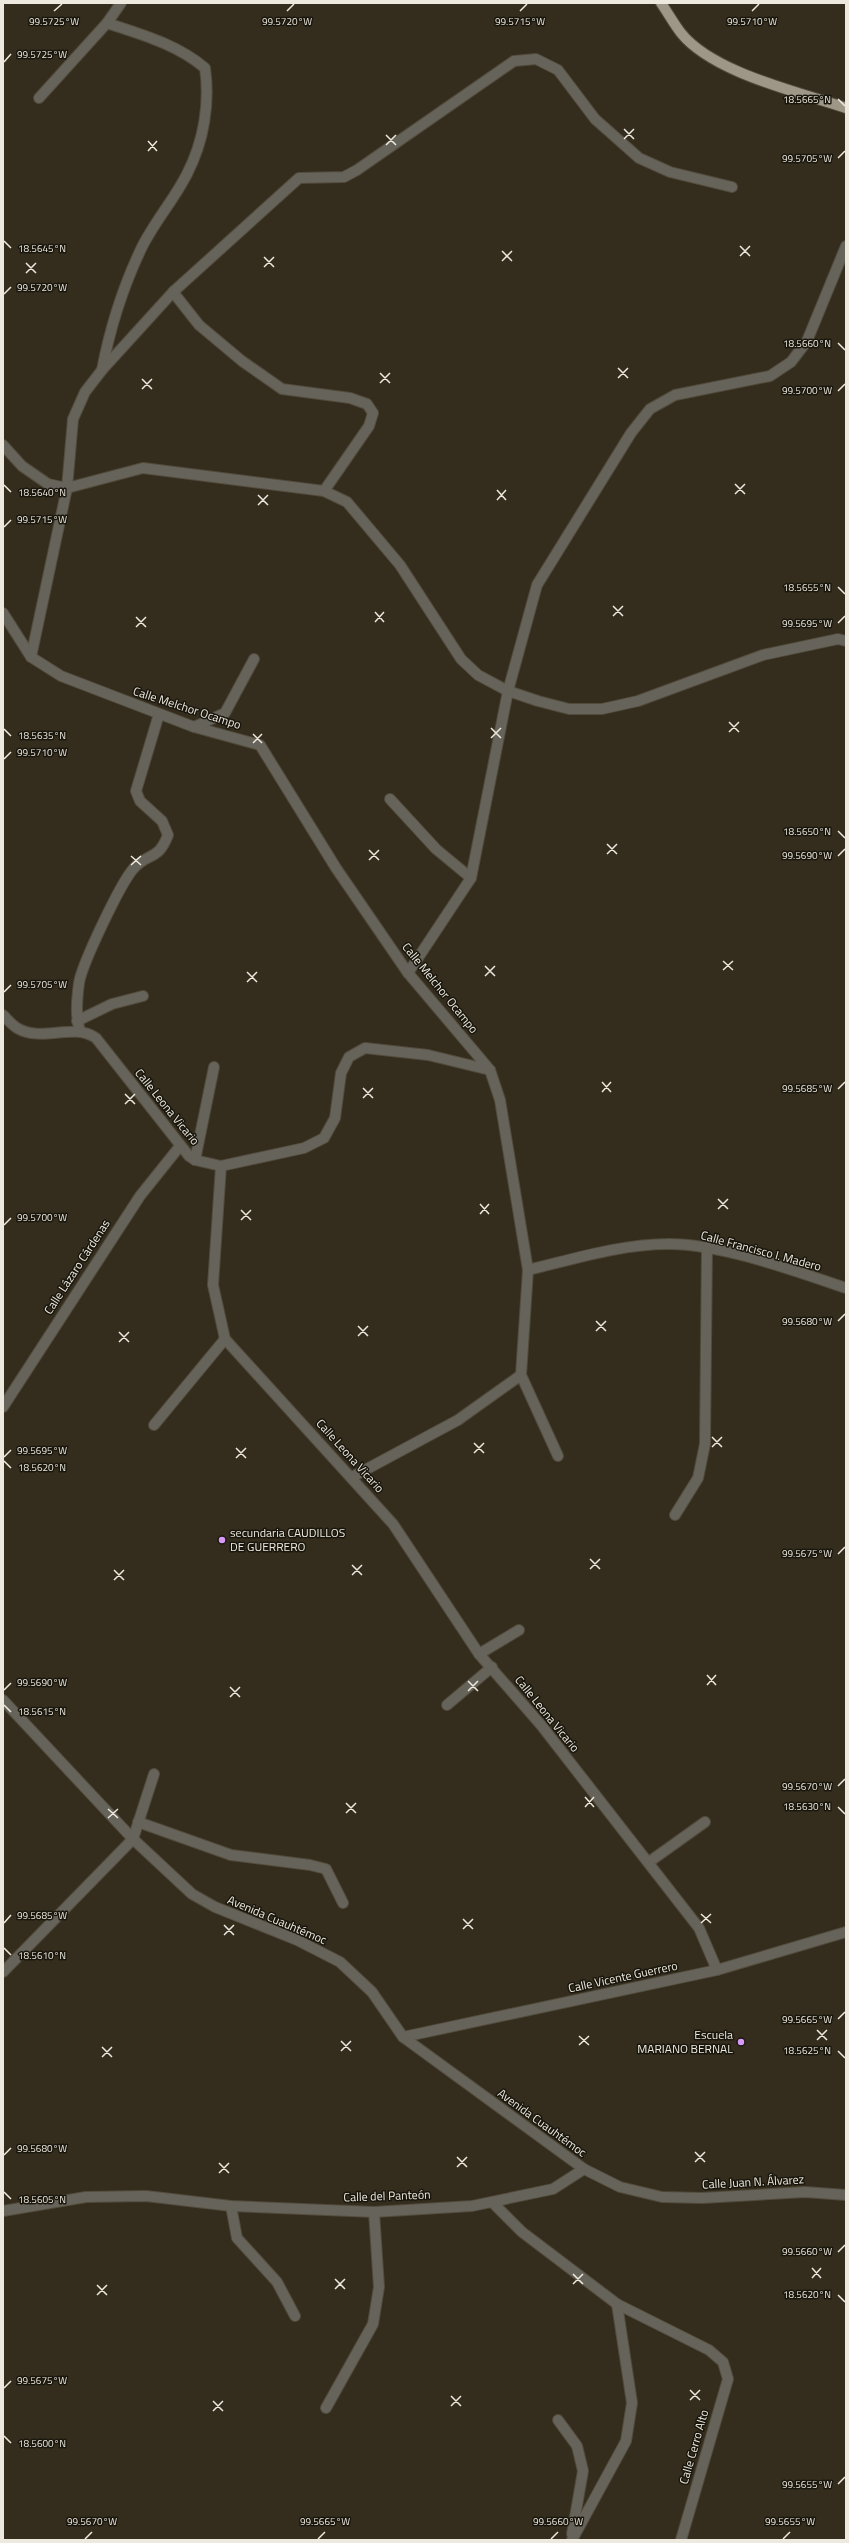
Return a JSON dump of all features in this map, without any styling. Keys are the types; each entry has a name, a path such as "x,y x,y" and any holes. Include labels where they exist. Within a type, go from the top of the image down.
{"main road":[{"path":"661,3 682,34 711,57 754,78 846,108"}],"street":[{"path":"39,98 107,23 121,3"},
{"path":"102,370 111,327 142,248 187,174 198,149 205,118 207,86 205,68 191,56 148,37 107,23"},
{"path":"31,657 68,488 73,419 85,392 102,370 173,292 299,178 344,177 357,170 514,61 536,59 558,70 595,119 639,158 670,172 732,187"},
{"path":"408,973 471,878 508,691 537,585 631,433 650,409 675,395 770,376 791,362 807,341 846,246"},
{"path":"173,292 198,325 242,361 282,389 350,398 367,404 373,413 369,426 324,491"},
{"path":"3,445 22,466 48,484 68,488 143,468 324,491 347,502 400,565 461,659 478,675 508,691 568,709 602,709 638,701 763,655 838,639 846,641"},
{"name":"Calle Melchor Ocampo","path":"3,613 31,657 61,676 194,727 260,745 336,868 408,973 490,1070 500,1100 528,1270 521,1375"},
{"path":"194,727 225,713 254,659"},
{"path":"78,1026 79,981 106,918 126,879 135,867 162,849 168,835 162,820 140,801 136,791 159,714"},
{"path":"390,799 436,849 471,878"},
{"path":"3,1015 17,1028 46,1035 78,1026 112,1004 143,996"},
{"name":"Calle Leona Vicario","path":"78,1026 96,1038 180,1146 195,1160 222,1166"},
{"path":"154,1425 225,1339 213,1285 222,1166 304,1148 324,1138 336,1118 341,1073 349,1057 364,1048 428,1055 490,1070"},
{"path":"195,1160 214,1067"},
{"name":"Calle Lázaro Cárdenas","path":"3,1407 140,1196 180,1146"},
{"name":"Calle Francisco I. Madero","path":"528,1270 615,1249 668,1244 707,1247 846,1288"},
{"path":"675,1515 698,1478 705,1444 707,1247"},
{"name":"Calle Leona Vicario","path":"225,1339 352,1477 393,1524 480,1654 649,1862 699,1928 717,1970"},
{"path":"352,1477 458,1420 521,1375 558,1456"},
{"path":"480,1654 519,1630"},
{"path":"447,1705 492,1667"},
{"name":"Avenida Cuauhtémoc","path":"3,1700 133,1838 171,1876 198,1897 215,1907 297,1940 340,1962 372,1992 403,2037 584,2169 620,2187 662,2197"},
{"path":"3,1972 133,1838 154,1774"},
{"path":"138,1822 198,1845 231,1855 310,1865 326,1869 343,1903"},
{"path":"649,1862 705,1822"},
{"name":"Calle Vicente Guerrero","path":"403,2037 717,1970 846,1932"},
{"name":"Calle del Panteón","path":"3,2211 86,2197 146,2196 231,2206 374,2212 493,2203 553,2189 584,2169"},
{"name":"Calle Juan N. Álvarez","path":"662,2197 702,2198 805,2192 846,2195"},
{"path":"493,2203 522,2232 617,2304 632,2403 626,2440 572,2540"},
{"path":"231,2206 237,2238 277,2282 295,2316"},
{"path":"326,2408 373,2324 380,2287 374,2212"},
{"name":"Calle Cerro Alto","path":"617,2304 691,2340 723,2362 728,2379 681,2540"},
{"path":"558,2420 577,2446 583,2471 572,2540"}],"place":[{"name":"secundaria CAUDILLOS DE GUERRERO","path":"222,1540"},
{"name":"Escuela MARIANO BERNAL","path":"741,2042"}]}
